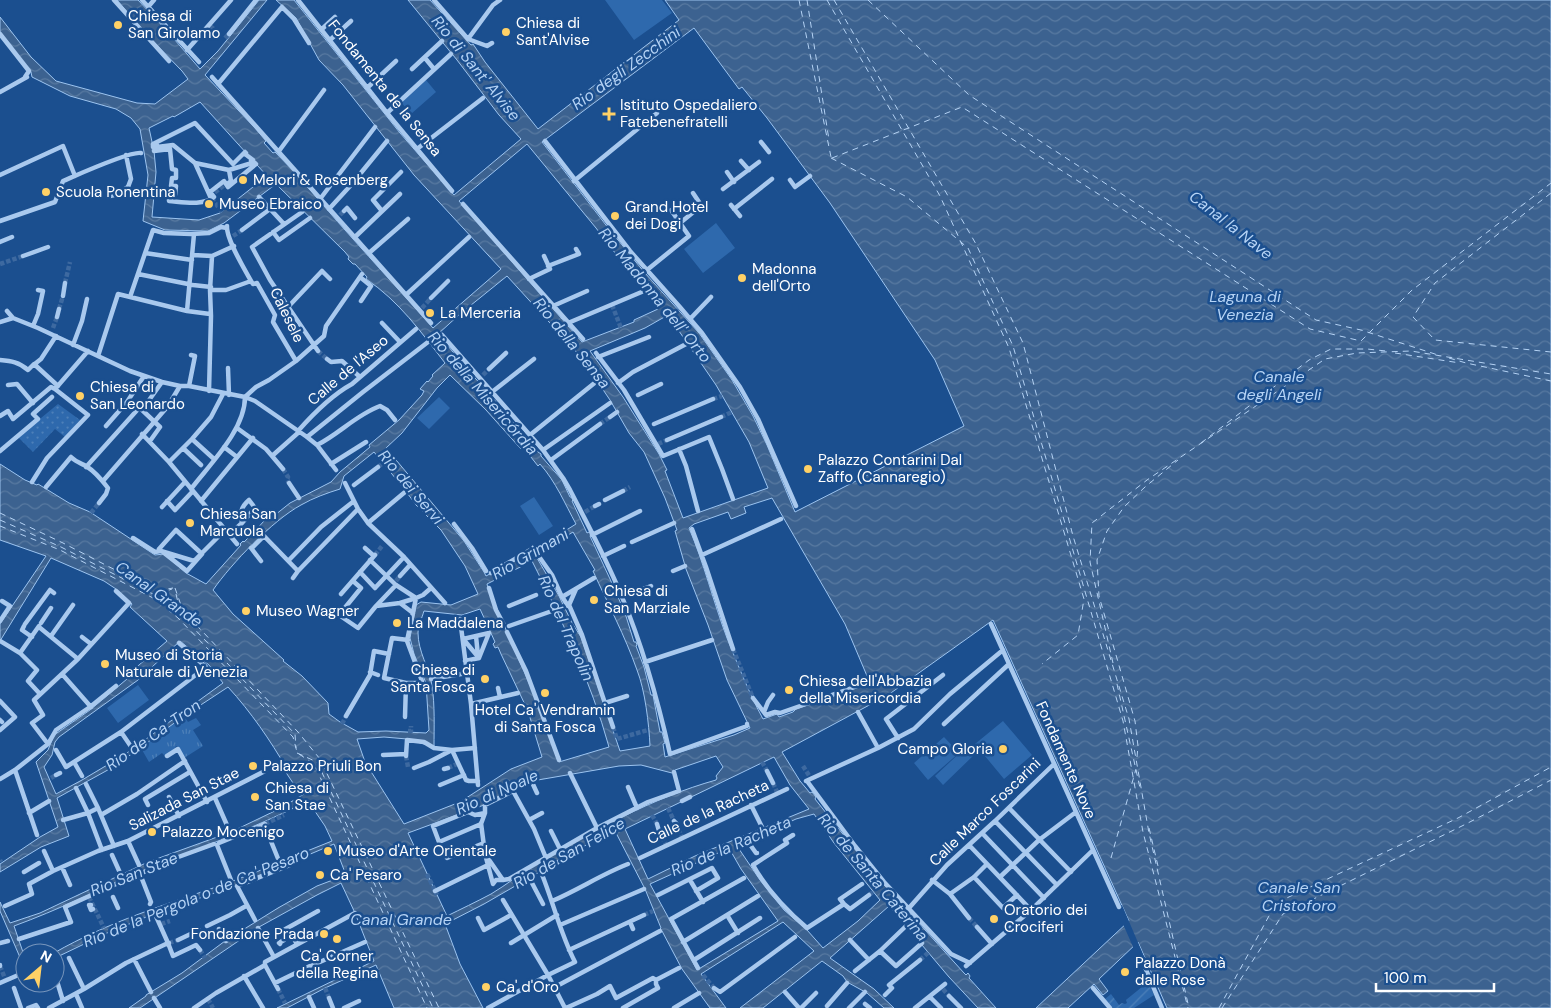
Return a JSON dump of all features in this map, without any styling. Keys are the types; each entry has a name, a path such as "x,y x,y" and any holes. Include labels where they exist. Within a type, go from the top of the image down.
{"street":[{"path":"114,0 169,61"},
{"path":"142,0 198,62"},
{"path":"148,7 154,0"},
{"path":"187,50 231,0"},
{"path":"228,34 256,0"},
{"name":"Fondamenta de la Sensa","path":"298,0 387,113 452,191"},
{"path":"434,0 468,38 488,46 492,43"},
{"path":"468,38 493,5 500,0"},
{"path":"218,84 282,7 294,19 309,43"},
{"path":"322,29 335,17"},
{"path":"330,40 351,21"},
{"path":"0,34 29,71 27,77 0,92"},
{"path":"412,69 442,41"},
{"path":"387,113 451,54"},
{"path":"425,58 434,69"},
{"path":"367,88 396,61"},
{"path":"212,77 329,209 338,216 355,238 421,309 429,321"},
{"path":"279,151 324,90"},
{"path":"417,149 483,98"},
{"path":"574,181 656,113"},
{"path":"157,147 154,151 170,149 172,169 176,170 176,178 172,178 171,186 176,186 175,195 171,195 169,201 193,203 211,199 214,197 210,192 224,181 228,187 256,164 251,161 253,160 247,157 245,152 233,164 195,123 153,144 153,147 157,145 157,147 173,145 195,163 210,196"},
{"path":"320,199 375,128"},
{"path":"329,209 388,141"},
{"path":"545,141 574,181 702,333 740,387 758,419 796,506"},
{"path":"762,142 768,152"},
{"path":"0,175 63,146 75,176"},
{"path":"0,222 55,202 63,181 126,155 141,153"},
{"path":"110,196 123,193 127,188 130,179 126,155"},
{"path":"741,161 749,170"},
{"path":"723,189 759,162"},
{"path":"195,163 229,170 252,163"},
{"path":"226,184 231,181 229,170"},
{"path":"382,211 373,200 401,172"},
{"path":"726,172 734,182"},
{"path":"790,180 795,188 810,176"},
{"path":"740,216 733,207 772,179"},
{"path":"664,228 678,221 700,204 692,193"},
{"path":"355,238 400,194"},
{"path":"259,197 284,224"},
{"path":"464,204 583,339"},
{"path":"344,211 346,208 355,218"},
{"path":"242,230 270,209"},
{"path":"647,270 689,236 671,210"},
{"path":"302,212 252,247 270,280 318,351"},
{"path":"273,232 278,240 310,218"},
{"path":"370,253 408,219"},
{"name":"Calesele","path":"194,234 208,233 221,227 227,227 234,246 254,283 275,315 273,322 296,361"},
{"path":"130,297 153,230 194,234 187,311"},
{"path":"0,242 12,237"},
{"path":"407,294 469,237"},
{"path":"145,253 192,258 212,256 234,246"},
{"path":"23,256 48,247"},
{"path":"548,266 579,254 576,249"},
{"path":"209,391 212,256"},
{"path":"530,279 550,269 544,256"},
{"path":"288,307 322,271 330,278"},
{"path":"138,274 210,289 226,290 270,280"},
{"path":"244,397 296,361 324,336 326,326 361,276 371,286 361,301"},
{"path":"431,298 448,280"},
{"path":"63,296 65,283"},
{"path":"33,326 43,292 38,290"},
{"path":"553,306 587,291"},
{"path":"568,323 644,291"},
{"path":"98,356 118,294 187,311 210,314"},
{"path":"690,318 711,297"},
{"path":"74,345 87,299"},
{"path":"57,316 59,309"},
{"path":"7,311 13,318 130,371 162,382 244,397 255,401 307,437 317,446 336,470"},
{"path":"0,322 13,318"},
{"path":"382,323 400,342"},
{"path":"36,363 41,359 53,335 53,328"},
{"name":"Calle de l'Aseo","path":"272,456 308,419 416,329"},
{"path":"442,335 481,376 492,392 543,450 584,513 592,535 622,597 645,662 663,722 670,754 722,736 747,726 747,724"},
{"path":"649,337 597,355 630,400 658,444 663,456 709,438 733,499"},
{"path":"307,437 428,342"},
{"path":"618,382 632,372 688,342"},
{"path":"57,390 88,351"},
{"path":"489,369 506,354"},
{"path":"189,386 195,356 191,355"},
{"path":"327,359 331,362 342,362 360,377"},
{"path":"492,392 534,359"},
{"path":"0,360 21,364 28,370 34,364 57,390 88,415 47,458 32,482"},
{"path":"228,368 229,395"},
{"path":"106,426 127,402 144,376"},
{"path":"530,435 597,381"},
{"path":"86,466 141,409 162,382"},
{"path":"8,385 17,384 33,403"},
{"path":"638,395 661,384"},
{"path":"103,481 168,406 180,386"},
{"path":"0,416 8,411 13,419 51,387 57,390"},
{"path":"169,462 211,417 223,394"},
{"path":"0,451 38,419 33,414 52,397"},
{"path":"167,502 176,510 192,490 204,467 214,459 238,428 245,406 244,397"},
{"path":"654,424 713,399"},
{"path":"127,402 141,409 160,427 150,441"},
{"path":"543,450 610,402"},
{"path":"317,446 368,411 380,406 387,410 395,420"},
{"path":"610,417 617,412"},
{"path":"667,440 721,417"},
{"path":"550,460 600,424"},
{"path":"238,428 253,438 283,469"},
{"path":"142,434 169,462 237,544"},
{"path":"201,501 253,438"},
{"path":"192,439 214,459"},
{"path":"331,464 366,442"},
{"path":"224,446 237,457"},
{"path":"183,448 204,467"},
{"path":"679,449 686,466 698,511"},
{"path":"46,487 71,457 79,465 86,466 108,488 99,503"},
{"path":"351,488 378,467"},
{"path":"162,507 185,482"},
{"path":"289,482 299,498"},
{"path":"345,483 351,488 354,501 368,523 404,557 445,602"},
{"path":"605,500 623,491"},
{"path":"368,523 405,492"},
{"path":"229,535 242,523 255,508 249,500 243,505 240,512 242,523"},
{"path":"289,560 320,527 354,501"},
{"path":"293,578 358,509"},
{"path":"592,535 640,511"},
{"path":"702,555 781,519"},
{"path":"632,542 674,523"},
{"path":"454,524 488,572 532,548"},
{"path":"692,529 733,649"},
{"path":"161,551 159,550 176,530 202,554"},
{"path":"186,570 225,530"},
{"path":"261,560 252,548 264,536 298,571"},
{"path":"133,538 155,552 161,551 194,562"},
{"path":"382,546 387,541"},
{"path":"603,556 624,546"},
{"path":"365,548 386,576 416,598"},
{"path":"161,551 186,570"},
{"path":"186,570 202,554"},
{"path":"341,594 373,557"},
{"path":"360,572 375,588 404,557"},
{"path":"540,558 552,575 582,635 613,727"},
{"path":"400,576 410,565"},
{"path":"673,571 685,566"},
{"path":"561,596 594,578"},
{"path":"353,580 361,588 339,615 358,628 386,591 396,583"},
{"path":"622,597 651,586"},
{"path":"376,606 400,604 423,596 431,588"},
{"path":"489,588 503,623"},
{"path":"568,606 576,589"},
{"path":"32,636 22,630 50,590 54,593"},
{"path":"48,744 32,723 43,715 34,700 78,658 129,603 116,591"},
{"path":"510,606 536,595"},
{"path":"408,641 392,638 384,678 406,684 420,683 422,681 408,641 416,598"},
{"path":"0,621 10,606 2,600"},
{"path":"400,604 412,613"},
{"path":"51,636 73,605"},
{"path":"20,653 51,608"},
{"path":"509,626 552,611"},
{"path":"452,750 465,777 469,781 478,783 471,704 466,684 464,639 460,619"},
{"name":"Fondamente Nove","path":"991,624 1119,907"},
{"path":"40,626 78,658"},
{"path":"507,632 526,670 559,760"},
{"path":"464,639 489,633 479,659"},
{"path":"476,636 479,659"},
{"path":"82,637 91,644"},
{"path":"464,639 479,659"},
{"path":"645,662 712,640"},
{"path":"0,641 20,653 37,670 28,681 40,694"},
{"path":"56,750 65,768 121,732 203,669 179,643"},
{"path":"1003,650 950,694 914,729 878,748 806,781 878,874 951,954 968,964 1031,910 1093,850"},
{"path":"346,716 362,690 370,672 374,651 389,654"},
{"path":"465,661 479,659"},
{"path":"944,724 1009,664"},
{"path":"370,672 378,675"},
{"path":"431,679 467,673"},
{"path":"62,674 91,707"},
{"path":"898,738 886,719 943,675"},
{"path":"753,698 766,715 778,713 869,682"},
{"path":"406,684 406,717"},
{"path":"0,779 15,770 48,744 56,730 91,707 116,686"},
{"path":"433,689 455,686"},
{"path":"498,688 500,697"},
{"path":"471,704 518,693"},
{"path":"764,712 773,695"},
{"path":"605,703 627,696"},
{"path":"0,700 15,717 3,723 0,730"},
{"path":"858,712 878,748"},
{"path":"121,732 132,748"},
{"path":"383,754 406,755 407,740 424,742 434,748 452,750 475,748"},
{"path":"167,756 178,749 207,802"},
{"path":"414,768 443,756 452,750"},
{"path":"74,762 82,776"},
{"path":"101,815 185,762"},
{"name":"Calle Marco Foscarini","path":"909,908 932,880 1054,764"},
{"path":"15,770 37,836"},
{"path":"767,771 773,783"},
{"path":"148,806 145,799 190,772"},
{"name":"Salizada San Stae","path":"5,906 32,894 28,884 53,871 128,841 265,772"},
{"path":"490,864 493,884 496,880 509,879 597,828 648,802 679,791 674,772"},
{"path":"570,773 597,828"},
{"path":"440,785 465,777"},
{"path":"531,780 537,793"},
{"path":"86,784 101,815 111,848"},
{"path":"628,787 637,808"},
{"path":"76,788 102,850"},
{"name":"Calle de la Racheta","path":"640,858 786,788"},
{"path":"503,880 490,864 481,844 482,814 486,805 513,790 546,858"},
{"path":"169,797 179,816"},
{"path":"682,801 690,797"},
{"path":"215,798 230,832"},
{"path":"29,813 49,801"},
{"path":"751,805 763,829"},
{"path":"63,820 98,808"},
{"path":"1009,808 1071,872"},
{"path":"73,810 76,816"},
{"path":"481,824 439,842 432,826 468,812 475,815 482,814"},
{"path":"468,812 481,824"},
{"path":"529,820 542,812"},
{"path":"1000,877 1039,840 1076,812"},
{"path":"996,821 1056,886"},
{"path":"144,872 162,863 217,844 264,824 279,861"},
{"path":"657,824 659,831"},
{"path":"551,831 560,849"},
{"path":"982,833 1044,898"},
{"path":"793,835 785,840 787,843 753,865 762,880 786,910 807,928 844,904"},
{"path":"128,841 139,865"},
{"path":"217,844 231,880"},
{"path":"447,858 481,844"},
{"path":"969,845 1031,910"},
{"path":"751,846 757,853"},
{"path":"44,851 53,871"},
{"path":"112,855 121,875"},
{"path":"488,1008 575,962 541,872 565,858"},
{"path":"24,872 39,863"},
{"path":"435,891 490,864"},
{"path":"553,904 576,890 628,864"},
{"path":"950,894 974,877 987,864"},
{"path":"255,920 237,886 290,866"},
{"path":"62,867 70,885"},
{"path":"658,895 712,868 718,878 696,891"},
{"path":"19,939 71,922 65,906 136,875"},
{"path":"974,877 1003,908 1019,897"},
{"path":"698,968 671,919 744,878"},
{"path":"142,879 151,902 150,904"},
{"path":"690,880 703,902"},
{"path":"932,880 950,894 969,918"},
{"path":"532,883 543,904"},
{"path":"862,884 840,899 850,909 869,895"},
{"path":"560,925 644,889"},
{"path":"683,942 758,896"},
{"path":"113,897 118,908"},
{"path":"502,900 548,975 565,1008 610,986 616,998 653,978 656,980 678,968"},
{"path":"207,926 246,906"},
{"path":"282,931 318,911"},
{"path":"194,1008 265,965 265,962 284,950 355,913"},
{"path":"155,914 174,957 196,945 200,950"},
{"path":"478,918 484,930 511,915"},
{"path":"569,950 644,915"},
{"path":"727,915 738,933"},
{"path":"511,943 557,917"},
{"path":"224,918 220,928 226,941"},
{"path":"694,960 760,918"},
{"path":"630,922 633,930"},
{"path":"855,971 880,951 906,926"},
{"path":"977,927 992,944"},
{"path":"258,928 274,957"},
{"path":"288,928 297,944"},
{"path":"178,940 199,930"},
{"path":"554,987 660,931"},
{"path":"714,988 720,992 796,937"},
{"path":"280,944 284,940"},
{"path":"850,940 869,960"},
{"path":"0,943 8,941"},
{"path":"275,983 365,942"},
{"path":"49,1008 76,994 126,963 168,943"},
{"path":"896,966 922,943"},
{"path":"880,951 902,973"},
{"path":"69,958 84,989"},
{"path":"134,959 151,992"},
{"path":"885,995 892,988 889,985 920,960"},
{"path":"1142,960 1159,1007"},
{"path":"265,965 278,989"},
{"path":"0,983 15,976"},
{"path":"244,976 263,1008"},
{"path":"623,1008 658,988 656,980"},
{"path":"827,1006 847,983"},
{"path":"916,1008 943,987"},
{"path":"14,988 21,1008"},
{"path":"1093,988 1110,1008"},
{"path":"784,992 800,1008 816,993"},
{"path":"849,1008 865,992"},
{"path":"60,993 64,1008"},
{"path":"674,1008 699,993"},
{"path":"76,994 82,1008"},
{"path":"949,996 961,1008"},
{"path":"309,997 314,1008"},
{"path":"930,997 941,1008"},
{"path":"154,998 160,1008"},
{"path":"329,998 334,1008"},
{"path":"344,1008 359,1001"},
{"path":"865,1004 870,1008"},
{"path":"28,1008 36,1005 38,1008"}],"green space":[{"path":"605,0 662,0 672,13 634,40"},
{"path":"426,80 436,92 411,114 401,102"},
{"path":"716,223 735,248 703,273 684,249"},
{"path":"439,397 450,408 429,429 417,418"},
{"path":"58,404 80,420 65,437 55,429 33,452 18,437"},
{"path":"534,497 553,526 539,535 520,506"},
{"path":"138,685 149,700 118,723 107,708"},
{"path":"184,716 188,722 196,718 201,725 193,730 203,746 184,758 177,746 165,756 162,753 149,762 141,748"},
{"name":"Campo Gloria","path":"1003,721 1032,755 1004,779 975,744"},
{"path":"944,737 959,753 928,780 914,763"},
{"path":"966,747 974,755 943,785 935,776"},
{"path":"1148,982 1154,995 1134,1008 1113,1008 1105,999 1111,994 1119,1005 1125,1004 1127,1003 1126,1000"}],"water":[{"name":"Laguna di Venezia","path":"117,0 138,0 200,69 218,51 259,0 267,0 205,75 255,128 273,153 275,152 306,184 433,328 501,269 414,175 343,85 319,60 296,18 276,0 294,0 400,133 454,195 521,139 499,115 408,0 430,0 471,45 473,44 538,129 679,20 665,0 1551,0 1551,1008 1167,1008 1138,942 1099,979 1108,991 1103,995 1094,984 1068,1008 1036,1008 1129,921 993,620 888,695 782,752 800,781 810,793 812,792 816,797 815,799 877,877 964,973 966,975 968,973 969,978 996,1008 978,1008 889,906 830,958 874,989 894,1008 884,1008 867,993 847,982 843,976 822,961 763,1008 740,1008 814,951 783,922 701,974 726,1008 710,1008 682,969 660,929 645,889 614,829 484,904 445,924 460,964 483,1008 394,1008 376,965 287,1008 277,1008 374,961 341,883 259,927 140,1008 129,1008 182,973 225,941 278,908 317,886 346,875 334,844 235,886 156,913 107,933 65,953 65,947 95,932 160,906 238,879 332,841 325,826 308,801 247,829 14,926 20,943 15,943 15,946 0,911 0,902 10,923 40,913 148,862 231,832 281,808 304,794 298,785 295,786 285,771 287,769 260,726 228,687 115,766 57,798 69,836 41,847 0,872 0,864 58,827 36,762 48,750 54,735 90,710 127,679 125,677 167,641 130,607 132,604 116,589 104,581 51,558 0,641 0,624 46,556 0,540 0,464 25,480 38,484 69,503 90,512 155,555 164,554 186,573 206,584 240,544 273,512 275,515 290,503 331,482 370,447 369,445 399,420 422,395 424,391 420,389 445,363 399,307 366,279 367,277 348,259 349,257 345,252 276,184 224,223 208,231 165,230 143,221 148,175 140,129 131,118 116,109 70,96 32,77 31,72 0,32 0,17 31,57 56,81 137,103 155,104 188,79","holes":["694,28 739,89 742,87 767,118 830,203 935,360 964,426 795,512 767,445 732,380 699,333 645,273 542,142","200,102 267,176 220,213 199,220 152,217 156,172 149,128","527,144 596,228 658,309 634,320 634,322 582,342 459,201","507,276 581,357 610,400 629,433 644,452 665,498 677,530 675,531 686,569 727,680 750,728 665,757 663,744 665,743 662,732 660,732 653,695 651,695 636,642 634,642 625,613 591,535 589,532 587,533 573,500 562,480 541,454 519,431 438,334","668,315 716,385 749,442 768,488 683,518 665,471 667,470 659,454 623,397 590,351 645,328","450,375 486,410 521,449 523,447 538,466 540,464 546,471 576,524 536,549 486,576 464,541 386,448 402,433 437,388","374,452 416,505 441,530 465,566 478,594 451,605 421,602 416,605 410,638 414,654 426,683 429,730 426,733 358,732 340,722 329,714 328,703 302,676 283,661 233,614 213,590 241,556 278,521 306,502 340,489 344,476","772,498 845,624 870,683 796,709 779,717 777,714 763,719 748,689 727,638 689,528 694,524 728,512 731,519 746,513 744,507","573,532 595,570 593,571 622,632 637,670 646,707 650,746 620,751 581,637 537,558 541,552","532,561 575,652 594,699 609,747 559,762 532,690 487,584","480,609 495,642 493,644 495,648 498,647 528,711 542,757 511,769 460,802 404,824 365,762 357,739 384,737 407,739 434,747 432,685 418,640 424,611 462,615","180,641 209,665 223,683 124,755 56,794 44,767 52,755 55,742 59,737 138,680","716,756 723,767 716,776 716,780 692,787 623,816 536,864 491,894 447,916 408,833 484,805 529,779 532,781 619,766 641,765 672,773 675,770","774,757 790,785 809,809 695,856 648,879 625,829","814,814 834,843 880,900 858,921 823,948 807,930 784,910 760,880 737,846 796,819","729,848 741,869 778,921 697,970 650,884"]}],"pier":[{"path":"1122,905 1145,959 1143,960 1137,946 1134,949 1123,924 1126,921 1120,906"}],"ferry route":[{"path":"799,0 831,157"},
{"path":"807,0 829,140"},
{"path":"827,0 940,196 1009,348 1084,599 1078,635 1042,664"},
{"path":"834,0 976,244 1023,343 1073,536 1129,719 1149,833 1189,1008"},
{"path":"868,0 969,95 1316,320 1361,330 1438,355"},
{"path":"832,158 962,107 1310,329 1361,341 1411,291 1551,183"},
{"path":"831,158 907,197 968,248 1013,346 1123,721 1143,832 1188,1008"},
{"path":"1551,193 1435,283 1413,317 1435,340 1551,352"},
{"path":"1201,443 1309,360 1331,349 1386,351"},
{"path":"1113,663 1090,562 1092,523 1147,480 1325,359 1357,353 1411,351 1551,374"},
{"path":"1395,353 1460,363"},
{"path":"1449,358 1551,381"},
{"path":"1137,757 1138,746 1135,721 1099,596 1097,560 1107,531 1124,507 1178,460"},
{"path":"0,513 156,591 173,588"},
{"path":"0,520 61,547 155,595 172,589"},
{"path":"0,526 60,550 155,599 178,618 293,737 297,752"},
{"path":"175,588 183,611 298,732 320,759 439,1008"},
{"path":"176,594 181,615 295,734 296,748"},
{"path":"1117,684 1140,788"},
{"path":"297,753 317,762 433,1008"},
{"path":"299,754 314,764 427,1008"},
{"path":"1219,1008 1276,903 1458,818 1551,767"},
{"path":"1111,858 1136,769"},
{"path":"1222,1008 1283,914 1551,780"},
{"path":"1149,828 1158,866"}],"tunnel":[{"path":"210,26 215,30"},
{"path":"225,38 229,34"},
{"path":"222,212 210,196 226,184"},
{"path":"340,215 344,211"},
{"path":"233,236 242,230"},
{"path":"0,264 23,256"},
{"path":"65,283 70,262"},
{"path":"59,309 63,296"},
{"path":"422,308 431,298"},
{"path":"612,305 621,328"},
{"path":"53,328 57,317"},
{"path":"318,351 327,359"},
{"path":"483,375 489,369"},
{"path":"713,399 722,396"},
{"path":"721,417 732,412"},
{"path":"600,424 610,417"},
{"path":"658,444 667,440"},
{"path":"378,467 383,463"},
{"path":"283,469 289,483"},
{"path":"623,491 630,487"},
{"path":"91,513 99,503"},
{"path":"585,512 595,506"},
{"path":"375,555 382,546"},
{"path":"396,581 400,576"},
{"path":"733,649 753,698"},
{"path":"911,680 920,692"},
{"path":"455,686 464,685"},
{"path":"342,724 346,716"},
{"path":"408,731 411,731 411,726"},
{"path":"613,727 617,739 648,730"},
{"path":"406,756 408,767"},
{"path":"762,762 767,771"},
{"path":"448,768 457,764"},
{"path":"803,766 810,777"},
{"path":"51,778 56,775"},
{"path":"773,783 777,792"},
{"path":"668,808 674,821"},
{"path":"265,824 284,815"},
{"path":"652,815 657,824"},
{"path":"676,823 682,837"},
{"path":"659,831 666,845"},
{"path":"427,874 437,895"},
{"path":"869,895 873,892"},
{"path":"89,897 104,928"},
{"path":"644,915 653,911"},
{"path":"969,918 977,927"},
{"path":"161,924 170,921"},
{"path":"169,943 178,940"},
{"path":"200,950 205,958"},
{"path":"920,960 929,952"},
{"path":"0,966 6,981"},
{"path":"703,975 714,988"},
{"path":"325,988 329,998"},
{"path":"278,989 285,1003"},
{"path":"943,989 949,996"},
{"path":"208,999 213,1008"}],"place":[{"name":"Chiesa di San Girolamo","path":"118,25"},
{"name":"Chiesa di Sant'Alvise","path":"506,32"},
{"name":"Istituto Ospedaliero Fatebenefratelli","path":"609,114"},
{"name":"Melori & Rosenberg","path":"243,180"},
{"name":"Scuola Ponentina","path":"46,192"},
{"name":"Museo Ebraico","path":"209,204"},
{"name":"Grand Hotel dei Dogi","path":"615,216"},
{"name":"Madonna dell'Orto","path":"742,278"},
{"name":"La Merceria","path":"430,313"},
{"name":"Chiesa di San Leonardo","path":"80,396"},
{"name":"Palazzo Contarini Dal Zaffo (Cannaregio)","path":"808,469"},
{"name":"Chiesa San Marcuola","path":"190,523"},
{"name":"Chiesa di San Marziale","path":"594,600"},
{"name":"Museo Wagner","path":"246,611"},
{"name":"La Maddalena","path":"397,623"},
{"name":"Museo di Storia Naturale di Venezia","path":"105,664"},
{"name":"Chiesa di Santa Fosca","path":"485,679"},
{"name":"Chiesa dell'Abbazia della Misericordia","path":"789,690"},
{"name":"Hotel Ca' Vendramin di Santa Fosca","path":"545,693"},
{"name":"Campo Gloria","path":"1003,749"},
{"name":"Palazzo Priuli Bon","path":"253,766"},
{"name":"Chiesa di San Stae","path":"255,797"},
{"name":"Palazzo Mocenigo","path":"152,832"},
{"name":"Museo d'Arte Orientale","path":"328,851"},
{"name":"Ca' Pesaro","path":"320,875"},
{"name":"Oratorio dei Crociferi","path":"994,919"},
{"name":"Fondazione Prada","path":"324,934"},
{"name":"Ca' Corner della Regina","path":"337,939"},
{"name":"Palazzo Donà dalle Rose","path":"1125,972"},
{"name":"Ca' d'Oro","path":"486,987"}],"water label":[{"name":"Rio di Sant' Alvise","path":"476,68"},
{"name":"Rio degli Zecchini","path":"626,68"},
{"name":"Canal la Nave","path":"1231,225"},
{"name":"Rio Madonna dell' Orto","path":"655,295"},
{"name":"Rio della Sensa","path":"572,343"},
{"name":"Canale degli Angeli","path":"1279,385"},
{"name":"Rio della Misericórdia","path":"483,393"},
{"name":"Rio dei Servi","path":"411,487"},
{"name":"Rio Grimani","path":"530,554"},
{"name":"Canal Grande","path":"159,594"},
{"name":"Rio del Trapolin","path":"566,628"},
{"name":"Rio de Ca' Tron","path":"153,735"},
{"name":"Rio di Noale","path":"497,792"},
{"name":"Rio de la Racheta","path":"731,846"},
{"name":"Rio de San Felice","path":"569,853"},
{"name":"Rio San Stae","path":"134,874"},
{"name":"Rio de Santa Caterina","path":"873,877"},
{"name":"Canale San Cristoforo","path":"1299,896"},
{"name":"Rio de la Pergola o de Ca' Pesaro","path":"196,897"},
{"name":"Canal Grande","path":"401,919"}]}
